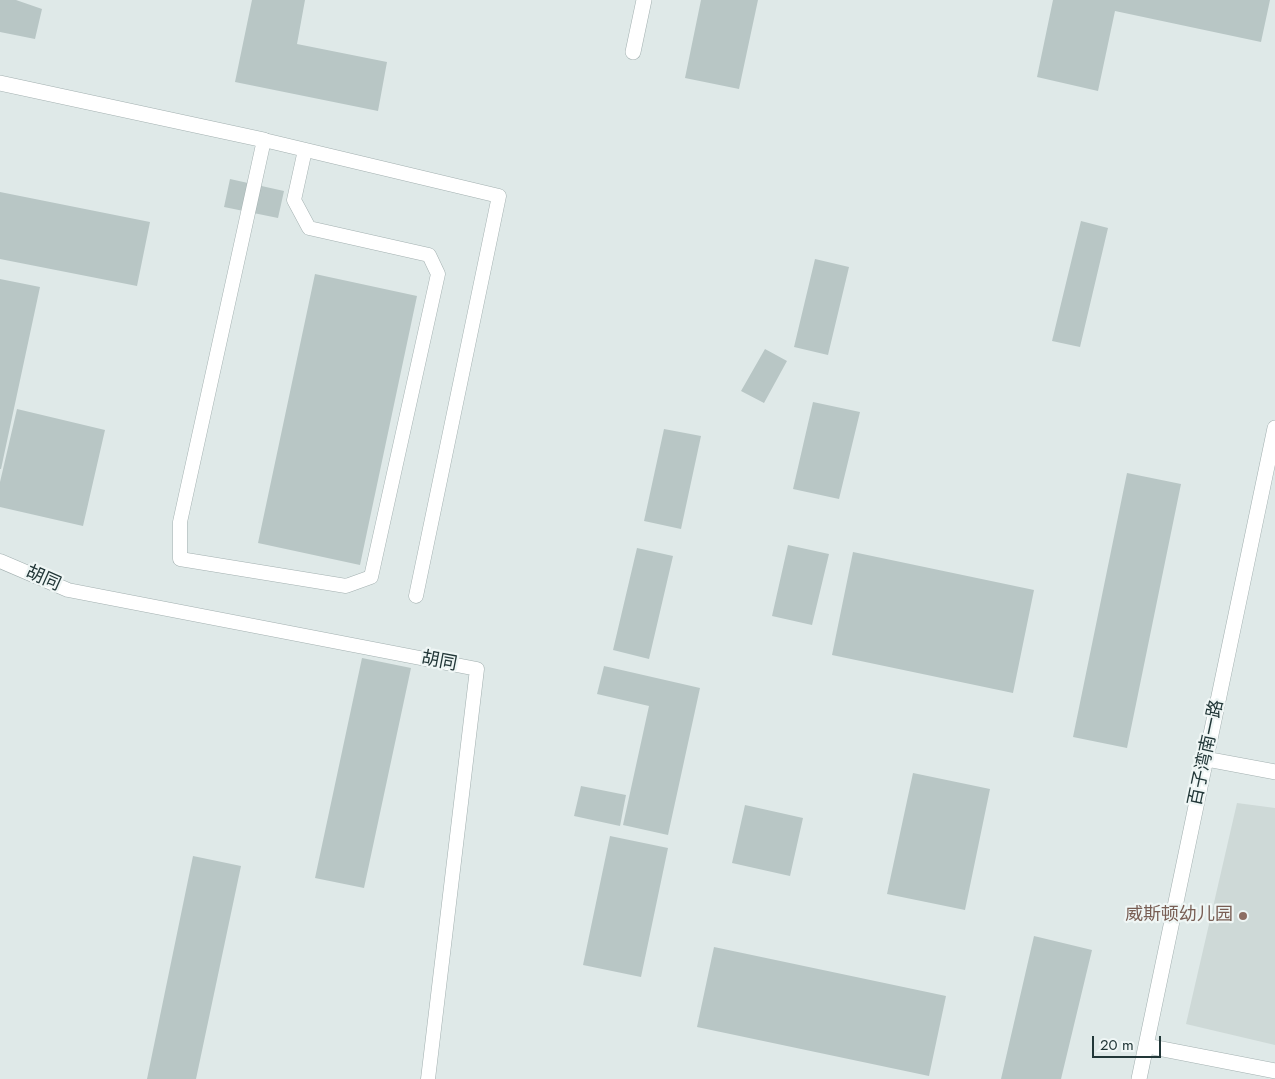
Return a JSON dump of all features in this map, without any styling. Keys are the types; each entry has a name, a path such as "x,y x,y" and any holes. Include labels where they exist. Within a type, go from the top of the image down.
{"street":[{"path":"633,52 644,0"},
{"path":"0,83 264,140"},
{"name":"百子湾南一路","path":"1140,1079 1275,428"},
{"path":"1206,759 1275,772"},
{"path":"1147,1046 1275,1071"}],"lane":[{"path":"305,150 294,200 309,228 429,255 438,274 371,577 346,586 180,559 180,522 264,140 499,196 416,596"},
{"name":"胡同","path":"0,561 68,590 477,669 428,1079"}],"shaded area":[{"name":"威斯顿幼儿园","path":"1237,803 1275,808 1275,1045 1186,1024"}],"building":[{"path":"0,0 16,0 42,9 35,39 0,32"},
{"path":"252,0 305,0 297,44 387,62 378,111 235,82"},
{"path":"701,0 758,0 739,89 685,78"},
{"path":"1053,0 1270,0 1261,42 1115,11 1098,91 1037,77"},
{"path":"230,179 284,191 278,218 224,207"},
{"path":"0,192 150,222 137,286 0,259"},
{"path":"1081,221 1108,228 1080,347 1052,341"},
{"path":"815,259 849,267 828,355 794,347"},
{"path":"315,274 417,296 360,565 258,543"},
{"path":"0,279 40,287 1,469 0,469"},
{"path":"765,349 787,361 764,403 741,391"},
{"path":"813,402 860,412 839,499 793,489"},
{"path":"17,409 105,430 83,526 0,507 0,482"},
{"path":"664,429 701,436 681,529 644,521"},
{"path":"1127,473 1181,484 1127,748 1073,737"},
{"path":"788,545 829,554 812,625 772,616"},
{"path":"637,548 673,556 649,659 613,650"},
{"path":"853,552 1034,590 1013,693 832,655"},
{"path":"362,658 411,668 364,888 315,878"},
{"path":"604,666 700,688 668,835 623,825 649,706 597,694"},
{"path":"913,773 990,789 965,910 887,894"},
{"path":"581,786 626,795 620,826 574,816"},
{"path":"745,805 803,818 790,876 732,863"},
{"path":"610,836 668,848 641,977 583,965"},
{"path":"193,856 241,866 196,1079 147,1079"},
{"path":"1034,936 1092,950 1061,1079 1001,1079"},
{"path":"714,947 946,996 929,1076 697,1027"}],"place":[{"name":"威斯顿幼儿园","path":"1243,916"}]}
